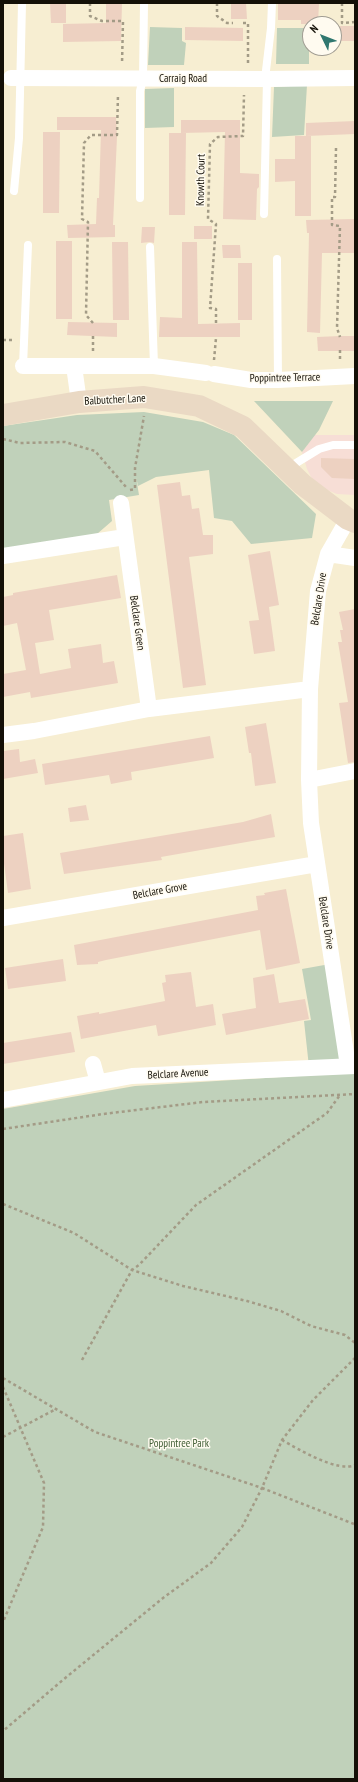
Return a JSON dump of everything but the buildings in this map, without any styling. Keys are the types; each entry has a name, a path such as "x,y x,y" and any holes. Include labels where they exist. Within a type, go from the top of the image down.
{"street":[{"name":"Carraig Road","path":"15,78 355,78"},
{"name":"Poppintree Terrace","path":"23,366 154,366 211,371 251,380 355,376"},
{"path":"74,366 79,402"},
{"name":"Balbutcher Lane","path":"3,415 79,402 144,397 199,406 243,427 302,484 351,521"},
{"name":"Belclare Green","path":"121,503 149,709"},
{"name":"Belclare Drive","path":"351,521 328,554 318,591 310,689 309,780 311,823 317,864 352,1066"},
{"path":"3,556 125,537"},
{"path":"328,554 355,558"},
{"path":"3,734 30,731 149,709 310,689"},
{"path":"309,780 355,771"},
{"name":"Belclare Grove","path":"3,918 317,864"},
{"path":"93,1064 98,1082"},
{"name":"Belclare Avenue","path":"3,1100 132,1076 352,1066"}],"lane":[{"path":"14,191 19,138 15,78 22,3"},
{"path":"140,198 140,91 143,79 144,3"},
{"path":"264,214 266,79 272,3"},
{"path":"23,366 28,245"},
{"path":"150,247 154,366"},
{"path":"277,259 278,380"},
{"path":"286,469 319,449 333,445 355,445"}],"path":[{"path":"90,3 90,16 102,21 123,21 117,135 91,135 84,143 82,219 88,222 86,315 93,322"},
{"path":"217,3 217,16 227,23 233,23"},
{"path":"342,3 342,22 355,22"},
{"path":"243,23 248,23 246,79"},
{"name":"Knowth Court","path":"216,323 216,308 210,308 216,224 208,219 210,144 218,137 243,136 246,79"},
{"path":"336,148 335,197 332,197 332,225 340,226 337,328 340,336"},
{"path":"211,371 216,338"},
{"path":"3,439 20,443 65,442 95,451 129,490 135,489 135,468 145,411"},
{"path":"3,1129 103,1114 203,1102 355,1094"},
{"path":"82,1360 132,1270 139,1266 196,1205 327,1113 340,1095"},
{"path":"3,1204 74,1233 132,1270 183,1286 247,1300 281,1311 311,1326 345,1335 355,1343"},
{"path":"3,1731 162,1598 211,1563 242,1527 262,1488 282,1440 313,1400 355,1358"},
{"path":"3,1378 95,1432 262,1488 355,1523"},
{"path":"3,1387 44,1483 43,1527 3,1622"},
{"path":"3,1437 56,1409"},
{"path":"282,1440 327,1463 351,1467 355,1465"}],"shaded area":[{"path":"314,435 355,435 355,495 337,494 315,485 307,469 302,452"}],"green space":[{"path":"150,27 182,28 182,41 186,43 184,65 148,65"},
{"path":"277,28 302,28 302,56 309,56 309,64 276,64"},
{"path":"307,85 304,135 272,137 274,87"},
{"path":"174,88 174,127 145,128 145,89"},
{"path":"254,401 333,401 319,430 302,452"},
{"path":"144,412 203,422 234,435 316,514 312,538 251,544 232,521 214,518 209,470 156,477 138,486 136,477 139,495 109,500 112,521 97,534 3,549 3,426 77,415"},
{"path":"330,964 346,1064 309,1067 304,1021 311,1020 302,969"},
{"name":"Poppintree Park","path":"355,1073 355,1779 3,1779 3,1109 135,1086"}]}
